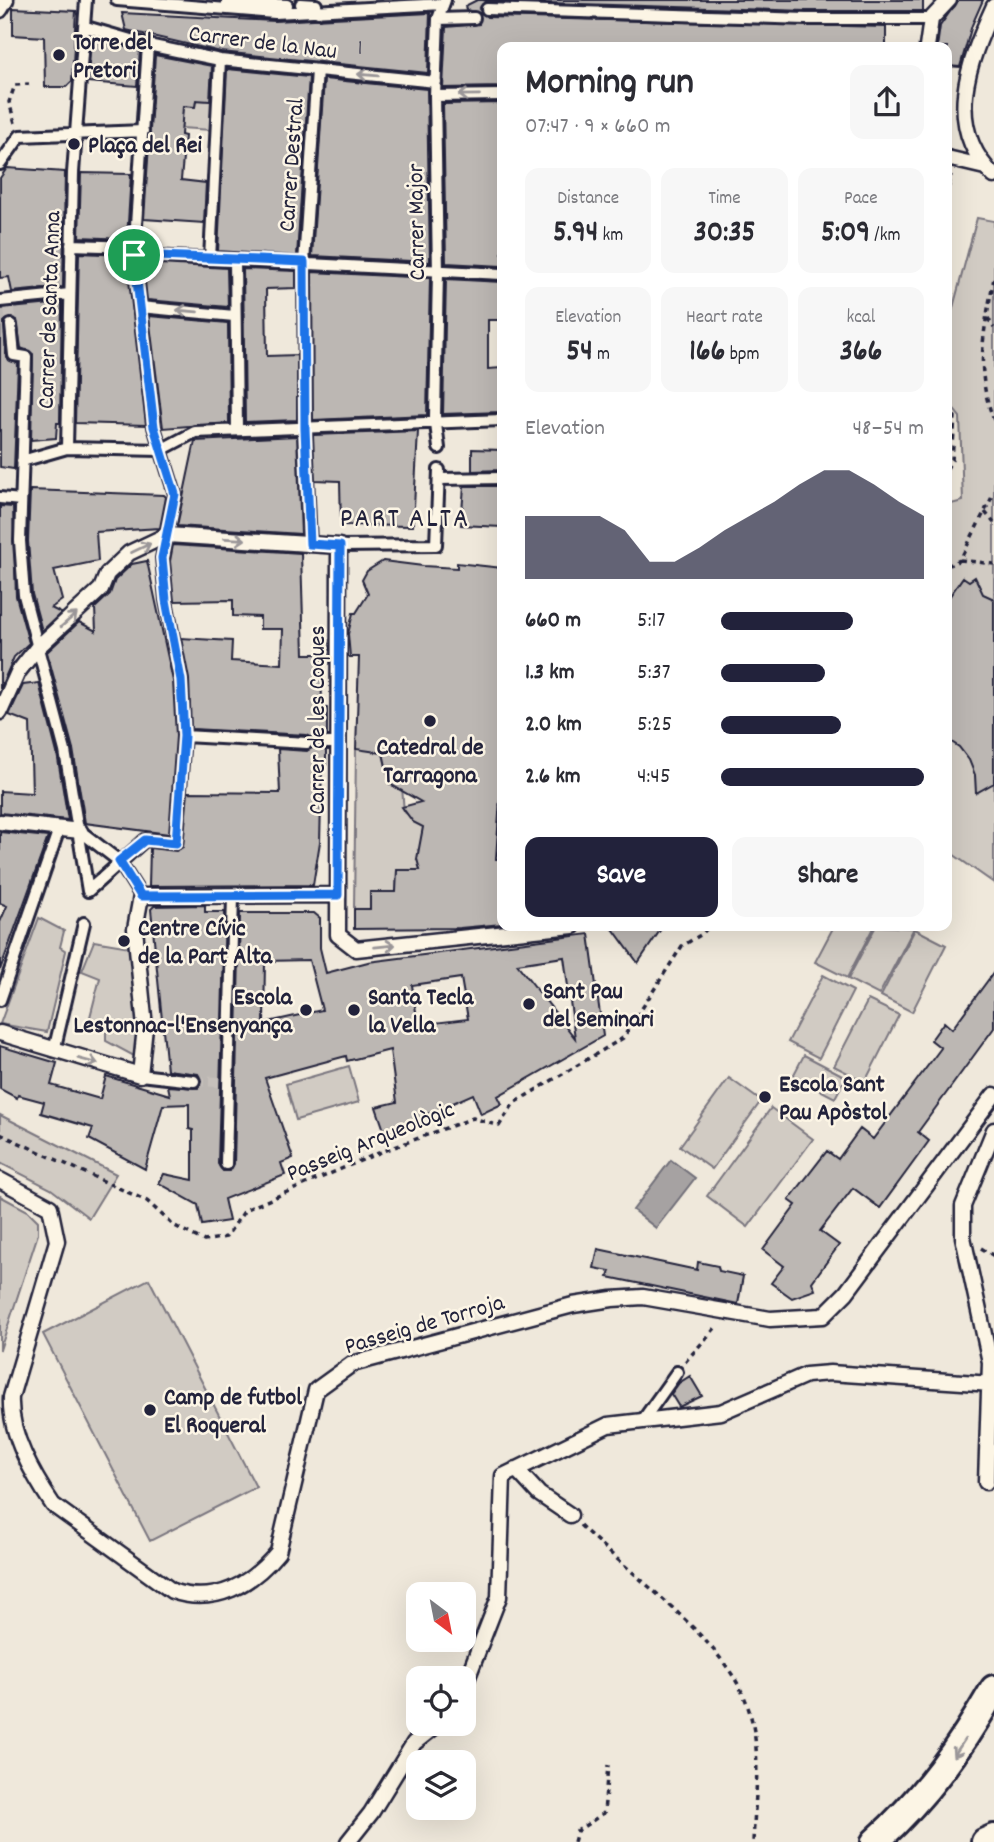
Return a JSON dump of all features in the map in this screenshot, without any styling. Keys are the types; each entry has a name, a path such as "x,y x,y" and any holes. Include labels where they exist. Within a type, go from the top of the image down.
{"highway":[{"path":"875,1842 919,1799 958,1751 994,1689"},
{"path":"985,1842 994,1838"}],"street":[{"path":"0,10 6,0"},
{"path":"78,131 86,0"},
{"path":"117,0 318,12 357,6 444,2"},
{"path":"172,0 287,5"},
{"path":"928,42 931,19 949,0"},
{"name":"Carrer Major","path":"439,448 436,424 438,273 435,96 438,19 444,2"},
{"path":"301,4 316,5 318,12"},
{"path":"989,171 973,152 964,125 964,112 976,45 994,6"},
{"path":"487,9 806,19 931,19"},
{"path":"438,19 474,18"},
{"name":"Carrer de la Nau","path":"86,27 148,45 220,60 436,82"},
{"path":"11,326 14,355 26,357 21,500 24,595 65,751 88,891 145,840 176,843 184,736 181,680 166,600 162,558 175,494 154,427 135,251 148,45"},
{"path":"210,259 220,60"},
{"name":"Carrer Destral","path":"310,544 305,429 304,262 317,70"},
{"path":"435,96 497,95"},
{"path":"0,164 20,136 78,131 143,131"},
{"name":"Carrer de Santa Anna","path":"67,448 71,246 78,131"},
{"path":"952,160 989,171"},
{"path":"71,246 210,259 304,262 438,273 497,274"},
{"path":"235,260 237,430"},
{"path":"6,304 70,294"},
{"path":"140,307 234,316"},
{"path":"22,461 67,448 160,450 195,432 421,426 497,420"},
{"path":"0,712 18,672 37,648 101,589 107,574 129,554 167,536 340,546 436,545 439,475 497,478"},
{"path":"0,498 21,500"},
{"name":"Carrer de les Coques","path":"340,546 332,743 338,935 356,949 526,931"},
{"path":"184,736 307,743"},
{"path":"0,822 80,831 119,861 141,896 135,929 145,1027 140,1075"},
{"path":"0,1000 59,829"},
{"path":"141,896 338,895"},
{"path":"226,1164 224,1081 233,896"},
{"path":"54,1051 84,923"},
{"path":"0,1032 54,1051 140,1075 194,1082"},
{"name":"Passeig de Torroja","path":"0,1180 50,1207 57,1241 11,1397 10,1412 40,1486 53,1505 172,1591 189,1597 209,1596 237,1588 261,1573 278,1552 316,1390 352,1364 573,1305 612,1299 643,1297 728,1314 769,1319 824,1316 846,1293 994,1095"},
{"path":"986,1482 992,1384 963,1237 963,1206 994,1130"},
{"path":"643,1420 677,1372"},
{"path":"472,1666 499,1597 502,1476 608,1425 721,1412 806,1375 830,1373 992,1384"},
{"path":"516,1469 539,1493 569,1515"},
{"path":"348,1842 371,1813 414,1743 423,1736"}],"path":[{"path":"20,136 9,102 15,85 29,84"},
{"path":"994,278 982,348 984,395 994,420"},
{"path":"988,317 994,328"},
{"path":"952,414 955,417 952,460"},
{"path":"960,560 994,493"},
{"path":"985,512 994,523"},
{"path":"952,564 960,560 994,564"},
{"name":"Passeig Arqueològic","path":"0,1134 147,1200 173,1225 204,1241 226,1237 245,1210 381,1152 473,1118 499,1126 514,1104 623,1038 682,946 705,931"},
{"path":"677,1372 728,1314"},
{"path":"569,1515 614,1560 691,1625 728,1667 747,1703 755,1737 758,1785 753,1842"},
{"path":"574,1842 577,1831 604,1813 608,1765"}],"shaded area":[{"path":"196,100 214,101 211,130 181,128 183,106 195,107"},
{"path":"977,218 994,221 994,883 952,854 952,504 963,501 960,417 952,407 952,311"},
{"path":"374,746 374,752 383,753 390,784 402,787 404,812 428,827 423,851 418,850 421,859 417,860 422,870 397,870 396,898 387,892 370,892 370,909 354,909 356,749"},
{"path":"39,918 64,931 60,947 66,951 47,1032 0,1024"},
{"path":"831,931 871,931 847,978 815,962"},
{"path":"873,931 912,931 879,995 848,979"},
{"path":"914,931 946,945 912,1012 881,996"},
{"path":"94,941 130,947 140,1029 134,1056 106,1041 106,1028 89,1021 100,978 82,971"},
{"path":"823,975 853,991 819,1058 788,1042"},
{"path":"868,1000 899,1015 865,1082 834,1066"},
{"path":"804,1055 846,1077 835,1098 793,1076"},
{"path":"349,1066 359,1102 296,1120 286,1084"},
{"path":"729,1078 761,1101 712,1169 680,1146"},
{"path":"771,1108 813,1139 748,1227 707,1196"},
{"path":"0,1115 116,1174 89,1218 51,1189 0,1163"},
{"path":"671,1160 695,1178 656,1228 633,1210"},
{"path":"0,1196 28,1211 38,1221 38,1234 0,1350"},
{"name":"Camp de futbol El Roqueral","path":"149,1279 256,1487 150,1541 43,1334"}],"building":[{"path":"477,0 923,0 923,11 806,11 487,1 479,9 487,17 886,27 886,42 497,42 497,87 443,88 446,27 479,24 480,13 466,10 465,6"},
{"path":"958,0 983,0 972,25 960,67 952,66 952,42 938,42 940,26"},
{"name":"Torre del Pretori","path":"13,8 76,11 72,81 66,87 45,87 44,37 13,35"},
{"path":"122,13 275,21 430,13 428,73 221,52 126,30"},
{"path":"91,39 140,51 137,86 88,82"},
{"path":"155,55 212,66 210,101 196,100 195,107 183,106 181,135 185,136 181,180 206,183 204,223 144,219"},
{"path":"227,69 309,77 297,256 218,251"},
{"path":"324,79 427,89 430,262 312,256"},
{"path":"497,103 497,266 446,263 443,104"},
{"path":"7,168 65,172 63,287 12,292 9,277 0,278 0,178"},
{"path":"81,173 131,174 127,239 79,237"},
{"path":"79,253 126,255 146,425 75,423"},
{"path":"143,263 227,268 228,307 147,300"},
{"path":"243,269 296,271 296,288 266,289 267,356 297,355 297,420 245,422"},
{"path":"312,272 430,278 427,415 313,420"},
{"path":"446,279 497,282 497,320 488,320 488,369 497,368 497,412 443,414"},
{"path":"62,303 60,423 57,423 56,438 31,440 33,354 21,348 17,320 10,317 4,322 6,357 18,364 14,469 0,467 0,309"},
{"path":"149,316 228,323 229,423 163,428"},
{"path":"418,431 413,526 341,525 340,481 315,480 313,435"},
{"path":"297,436 301,534 177,526 195,441"},
{"path":"472,449 497,450 497,470 472,471"},
{"path":"464,486 497,486 497,527 461,525"},
{"path":"30,490 166,497 160,528 96,532 98,561 54,570 62,600 51,608 61,613 42,631 32,594 28,541"},
{"path":"0,506 13,507 16,596 29,643 14,657 0,689"},
{"path":"173,545 301,553 304,654 321,654 322,707 327,708 327,735 319,742 326,751 326,765 322,765 320,842 313,885 149,886 150,848 176,851 183,847 188,792 280,793 278,749 307,751 315,744 314,739 307,735 191,729 189,679 181,638 232,641 231,661 282,664 283,629 260,629 260,617 233,616 233,600 174,601 170,561"},
{"path":"147,561 173,681 176,736 169,834 85,823 73,749 47,652 79,622 96,631 95,608 110,594 115,580 132,564"},
{"name":"Catedral de Tarragona","path":"383,561 457,568 457,563 497,567 497,924 460,928 354,929 354,909 370,909 370,892 396,892 397,870 420,870 417,859 423,827 413,822 402,807 421,802 390,784 383,753 356,749 359,657 350,657 348,634 353,613 356,613 368,594 362,580 367,571"},
{"path":"963,577 969,581 975,577 983,594 994,599 994,783 976,793 975,775 969,760 952,742 952,593"},
{"path":"39,683 57,753 68,820 0,813 0,791 32,793 30,723 9,715 23,685"},
{"path":"0,832 48,837 0,970 0,922 7,906 0,903"},
{"path":"205,905 205,912 225,912 218,1164 223,1171 230,1171 234,1164 240,913 314,913 320,918 320,948 326,973 368,962 589,934 603,1036 498,1096 502,1104 481,1114 473,1094 385,1133 376,1107 397,1102 390,1050 347,1061 346,1056 265,1078 293,1158 281,1163 285,1175 224,1199 229,1221 202,1225 198,1205 159,1183 164,1174 193,1180 193,1130 189,1129 189,1104 163,1105 145,1169 89,1139 93,1128 41,1113 44,1102 18,1095 17,1098 0,1089 0,1046 57,1063 51,1085 100,1099 106,1076 170,1095 168,1086 198,1088 202,1081 198,1074 167,1070 151,909 154,906","holes":["564,957 575,1038 517,964","309,960 322,1010 264,1023 265,961","461,978 468,1019 418,1025 412,985"]},
{"path":"615,931 660,931 638,963"},
{"path":"994,972 994,1028 918,1132 929,1141 880,1208 853,1188 820,1231 839,1245 812,1282 815,1290 792,1298 771,1283 784,1266 763,1250 796,1205 789,1200 827,1151 838,1159 860,1129 873,1139 941,1048 931,1040 944,1022 952,1029"},
{"path":"598,1249 697,1270 698,1262 718,1266 719,1271 743,1276 738,1304 608,1277 610,1271 594,1268"},
{"path":"690,1376 702,1396 679,1407 671,1394 679,1383"}],"tunnel":[{"path":"9,308 11,325"},
{"path":"307,743 327,743"},
{"path":"194,1081 220,1082"}],"place":[{"name":"Torre del Pretori","path":"59,55"},
{"name":"Plaça del Rei","path":"74,144"},
{"name":"Catedral de Tarragona","path":"430,721"},
{"name":"Centre Cívic de la Part Alta","path":"124,941"},
{"name":"Sant Pau del Seminari","path":"529,1004"},
{"name":"Escola Lestonnac-l'Ensenyança","path":"306,1010"},
{"name":"Santa Tecla la Vella","path":"354,1010"},
{"name":"Escola Sant Pau Apòstol","path":"765,1097"},
{"name":"Camp de futbol El Roqueral","path":"150,1410"}],"district":[{"name":"PART ALTA","path":"405,516"}],"route":[{"path":"134,255 304,262 305,429 310,544 340,546 338,895 141,896 119,861 145,840 176,843 184,736 181,680 166,600 162,558 175,494 154,427 134,255"}]}
